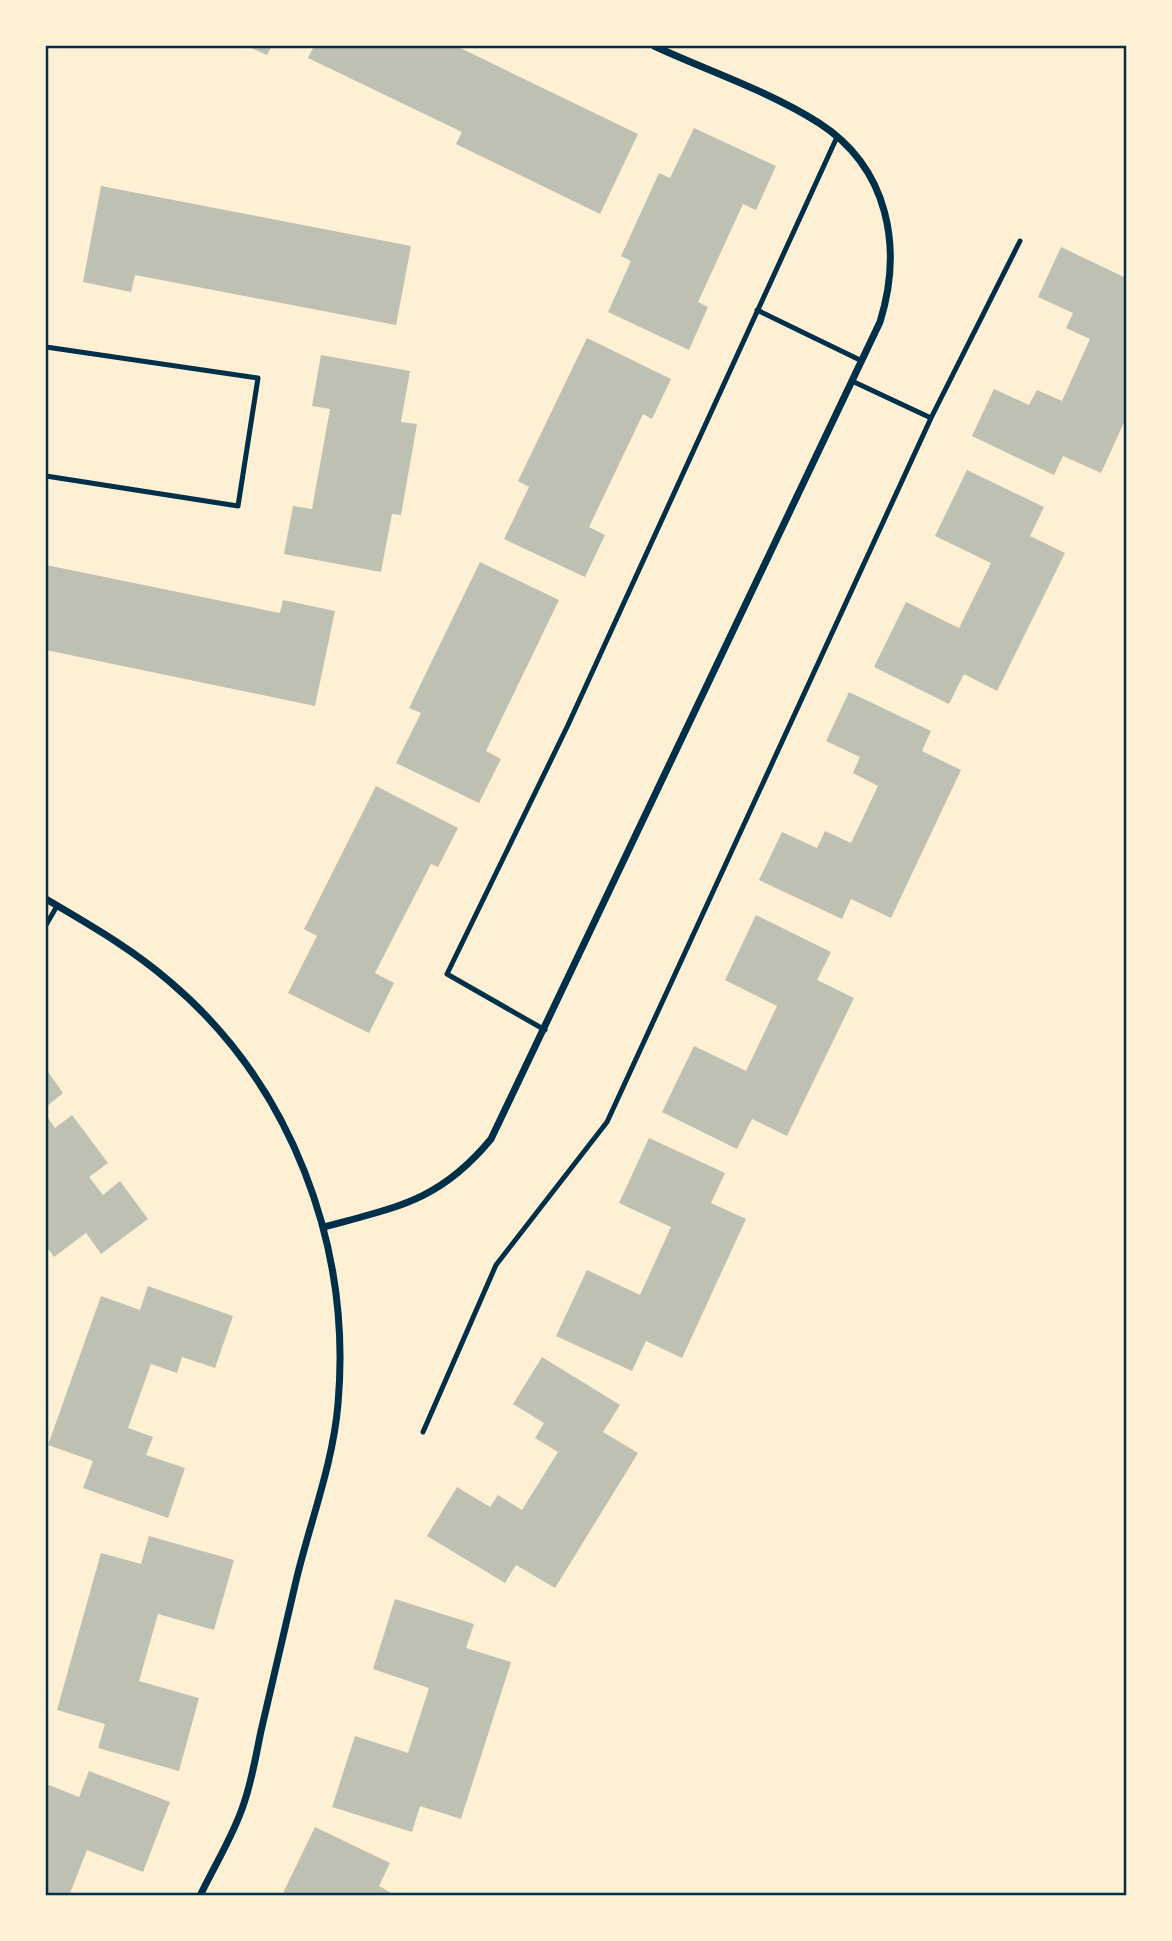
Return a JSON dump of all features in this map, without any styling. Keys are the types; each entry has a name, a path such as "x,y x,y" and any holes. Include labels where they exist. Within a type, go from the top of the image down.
{"street":[{"path":"324,1227 427,1196 466,1168 491,1139 862,361 889,295 891,240 875,187 861,163 837,137 799,111 654,46"},
{"path":"46,899 128,950 170,981 215,1026 255,1076 288,1132 313,1191 324,1227 334,1277 340,1341 338,1405 327,1469 308,1530 244,1804 200,1895"}],"lane":[{"path":"545,1030 447,974 568,725 837,137"},
{"path":"423,1432 496,1265 607,1122 931,418 1020,240"},
{"path":"757,310 862,361"},
{"path":"46,347 258,378 238,506 46,477"},
{"path":"852,381 931,418"},
{"path":"46,925 57,906"}],"building":[{"path":"247,46 272,46 267,55"},
{"path":"314,46 456,46 638,134 600,214 456,144 462,132 308,58"},
{"path":"694,128 776,166 756,210 743,204 698,302 708,307 689,350 608,312 631,261 621,256 659,173 670,178"},
{"path":"101,186 411,246 396,325 135,275 131,292 83,282"},
{"path":"1061,247 1126,278 1126,418 1101,473 1063,456 1054,475 972,436 994,389 1029,405 1037,390 1062,401 1090,339 1066,328 1073,313 1038,297"},
{"path":"587,338 671,379 652,419 643,414 589,527 605,535 585,577 504,539 529,487 518,481"},
{"path":"321,355 410,371 401,422 417,424 401,515 392,514 381,572 284,554 293,506 312,509 330,409 312,406"},
{"path":"967,470 1044,507 1030,536 1065,553 997,691 964,674 949,704 874,667 906,602 959,628 991,563 935,536"},
{"path":"480,562 559,600 486,751 501,759 479,803 396,763 421,713 409,708"},
{"path":"46,565 280,613 283,600 335,611 315,706 46,650"},
{"path":"849,692 931,731 922,751 961,770 891,918 851,899 842,919 759,880 782,832 817,848 825,831 851,843 878,786 853,773 860,757 826,741"},
{"path":"376,786 458,828 438,867 431,864 375,973 394,983 369,1033 288,993 317,936 304,929"},
{"path":"756,915 831,952 817,980 854,998 787,1136 752,1119 737,1149 662,1112 694,1046 746,1071 777,1006 725,980"},
{"path":"46,1069 63,1093 46,1107"},
{"path":"46,1115 55,1128 72,1115 108,1163 89,1177 103,1195 120,1181 148,1219 101,1254 86,1233 54,1257 46,1246"},
{"path":"649,1138 725,1173 711,1203 746,1219 682,1358 646,1341 632,1371 556,1336 587,1270 640,1295 671,1227 619,1203"},
{"path":"148,1286 233,1316 215,1368 182,1357 177,1373 151,1364 128,1428 153,1437 146,1455 185,1468 168,1518 83,1488 93,1461 48,1445 101,1296 140,1310"},
{"path":"542,1357 620,1405 603,1432 638,1453 555,1588 516,1565 505,1583 427,1536 457,1487 490,1507 498,1495 522,1510 558,1452 535,1438 544,1423 513,1404"},
{"path":"149,1536 234,1560 214,1630 158,1614 139,1681 199,1698 179,1771 98,1748 105,1724 57,1710 101,1553 141,1564"},
{"path":"395,1599 474,1624 466,1648 511,1662 461,1819 420,1806 412,1832 332,1807 355,1736 408,1753 429,1688 373,1669"},
{"path":"89,1771 170,1802 143,1872 87,1850 69,1896 46,1896 46,1784 79,1797"},
{"path":"315,1827 390,1863 379,1886 397,1896 289,1896 283,1893"}]}
